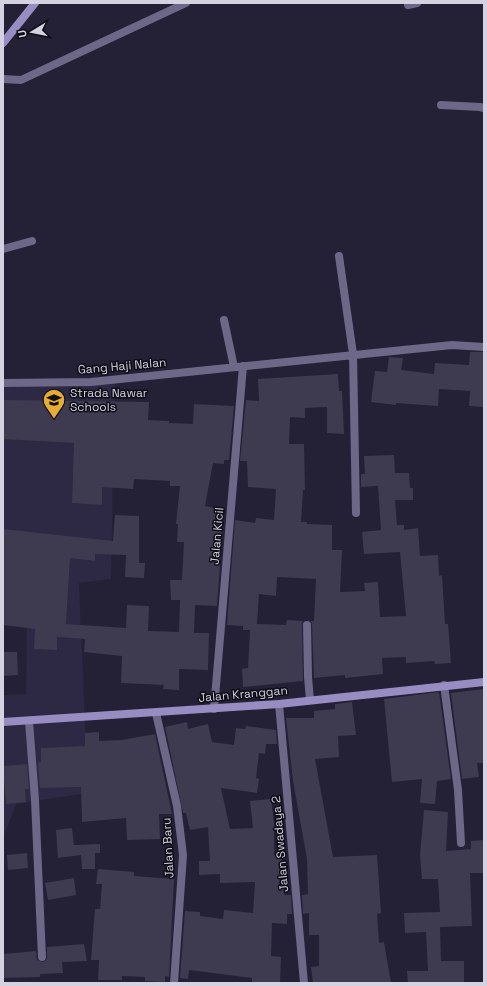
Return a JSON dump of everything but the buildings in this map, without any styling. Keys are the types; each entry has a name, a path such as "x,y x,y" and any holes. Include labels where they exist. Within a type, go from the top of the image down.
{"main road":[{"path":"3,43 34,3"},
{"name":"Jalan Kranggan","path":"3,722 279,704 484,682"}],"street":[{"path":"3,79 21,80 186,3"},
{"path":"408,5 417,3"},
{"path":"441,105 480,106 484,108"},
{"path":"3,249 32,241"},
{"path":"339,256 354,354 356,513"},
{"path":"224,320 234,367"},
{"name":"Gang Haji Nalan","path":"3,383 91,382 452,345 484,347"},
{"name":"Jalan Kicil","path":"214,709 243,366"},
{"path":"307,625 310,700"},
{"path":"444,686 458,790 461,843"},
{"name":"Jalan Swadaya 2","path":"279,704 304,983"},
{"name":"Jalan Baru","path":"156,713 178,806 183,855 174,983"},
{"path":"29,721 35,800 42,957"}],"shaded area":[{"path":"115,379 111,579 79,583 88,793 16,804 5,833 3,833 3,695 26,694 27,606 3,602 3,384"}],"place":[{"name":"Strada Nawar Schools","path":"54,420"}]}
